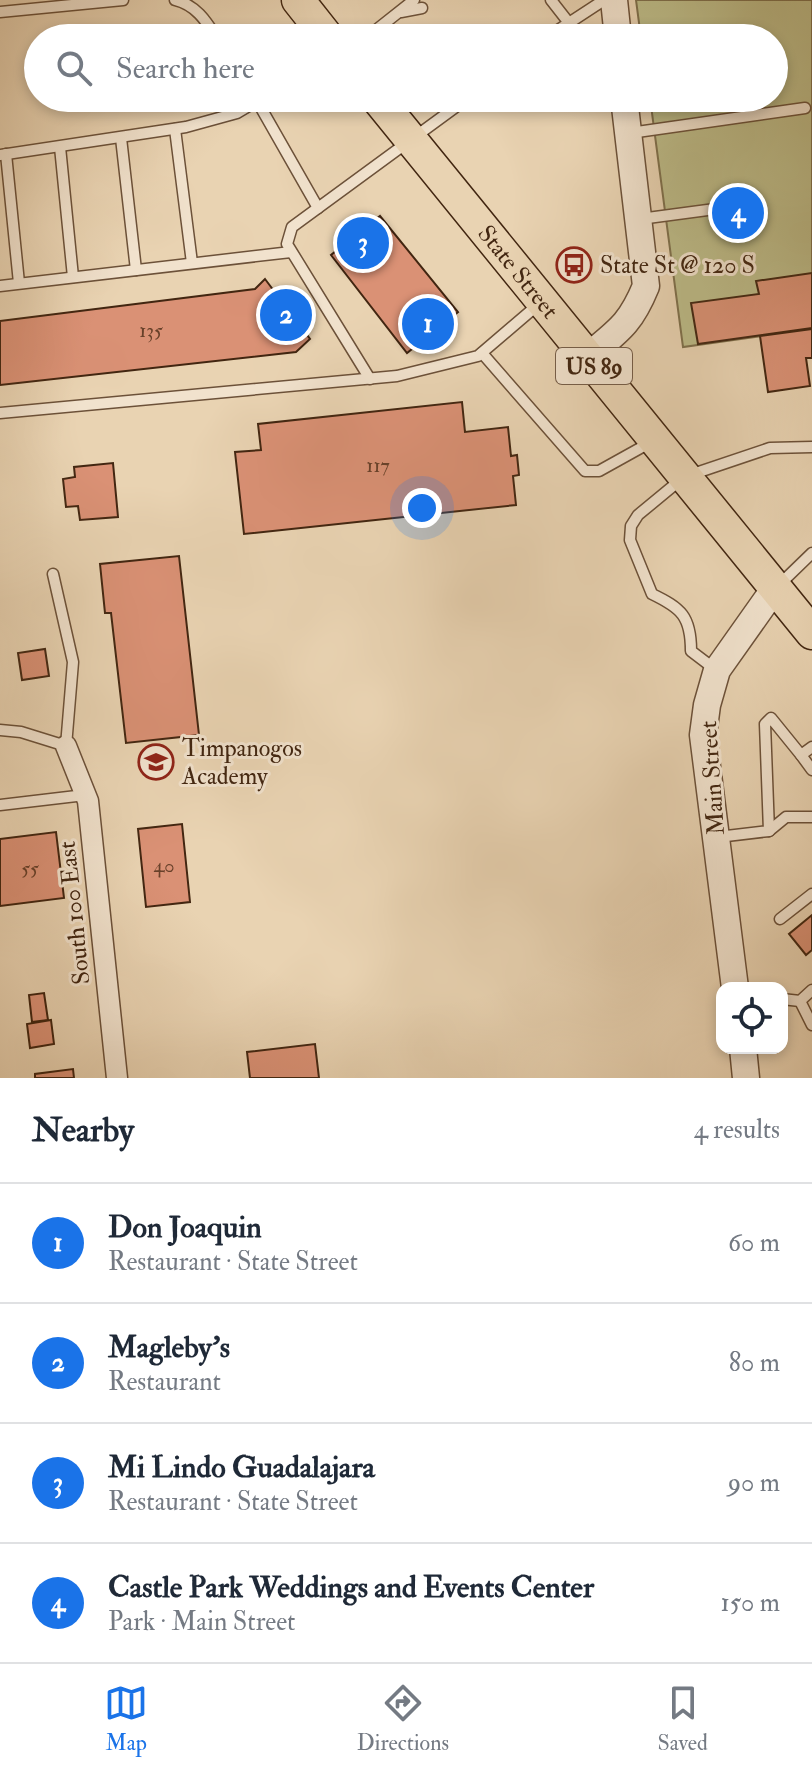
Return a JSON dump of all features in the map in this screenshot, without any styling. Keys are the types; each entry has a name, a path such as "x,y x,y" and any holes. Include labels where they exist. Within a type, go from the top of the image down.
{"main road":[{"path":"298,0 317,24"},
{"name":"State Street","path":"388,112 812,633"}],"street":[{"path":"614,0 617,24"},
{"path":"587,357 626,325 646,286 626,112"},
{"name":"Main Street","path":"734,982 703,735 707,705 717,670 775,588"},
{"name":"South 100 East","path":"66,746 88,801 117,1078"},
{"path":"744,1054 746,1078"}],"lane":[{"path":"0,12 123,0"},
{"path":"175,0 187,3 208,24"},
{"path":"399,12 401,0"},
{"path":"551,0 569,23 604,0"},
{"path":"384,24 399,12 418,4"},
{"path":"788,111 805,108"},
{"path":"19,283 3,155 175,129 238,112"},
{"path":"264,112 318,208"},
{"path":"370,379 291,252 287,244 292,227 450,112"},
{"path":"628,133 647,133 780,112"},
{"path":"175,129 192,263"},
{"path":"121,138 136,270"},
{"path":"60,147 73,277"},
{"path":"638,220 745,205"},
{"path":"0,286 291,252"},
{"path":"0,413 397,376 478,356 542,302"},
{"path":"482,353 585,471 599,471 654,440"},
{"path":"717,670 691,651 687,621 681,610 652,594 630,540 631,526 638,515 684,477 770,448 812,447"},
{"path":"775,588 812,553"},
{"path":"0,730 21,732 66,746 73,662 53,574"},
{"path":"769,831 765,724 771,718 812,770"},
{"path":"801,755 812,747"},
{"path":"0,805 86,795"},
{"path":"716,837 769,831 786,817 812,817"},
{"path":"780,919 812,894"},
{"path":"788,1000 800,1001 812,990"},
{"path":"800,1001 812,1025"}],"shaded area":[{"path":"636,0 812,0 812,329 683,347 652,112 788,112 788,24 639,24"}],"building":[{"path":"380,216 458,312 407,353 331,255"},
{"path":"812,273 812,328 698,344 691,303 759,294 756,281"},
{"path":"265,279 310,339 296,352 0,385 0,321 255,289"},
{"path":"812,329 812,358 806,358 810,386 768,392 760,336"},
{"path":"462,402 465,432 508,427 511,456 517,455 519,475 513,476 516,505 244,534 235,452 261,450 258,424"},
{"path":"113,463 118,517 80,520 78,506 66,507 63,479 75,477 74,467"},
{"path":"179,556 199,735 126,743 111,613 105,613 100,564"},
{"path":"45,649 49,676 22,680 18,653"},
{"path":"182,824 190,902 146,907 138,829"},
{"path":"56,832 64,898 0,906 0,839"},
{"path":"812,915 812,950 806,955 789,934"},
{"path":"44,993 48,1020 32,1022 29,995"},
{"path":"51,1020 54,1044 30,1048 27,1024"},
{"path":"315,1044 319,1078 250,1078 247,1052"},
{"path":"73,1069 74,1078 35,1078 35,1074"}],"place":[{"name":"Castle Park Weddings and Events Center","path":"738,213"},
{"name":"Mi Lindo Guadalajara","path":"363,243"},
{"name":"State St @ 120 S","path":"574,265"},
{"name":"Magleby's","path":"286,315"},
{"name":"Don Joaquin","path":"428,324"},
{"name":"Timpanogos Academy","path":"156,762"}]}
